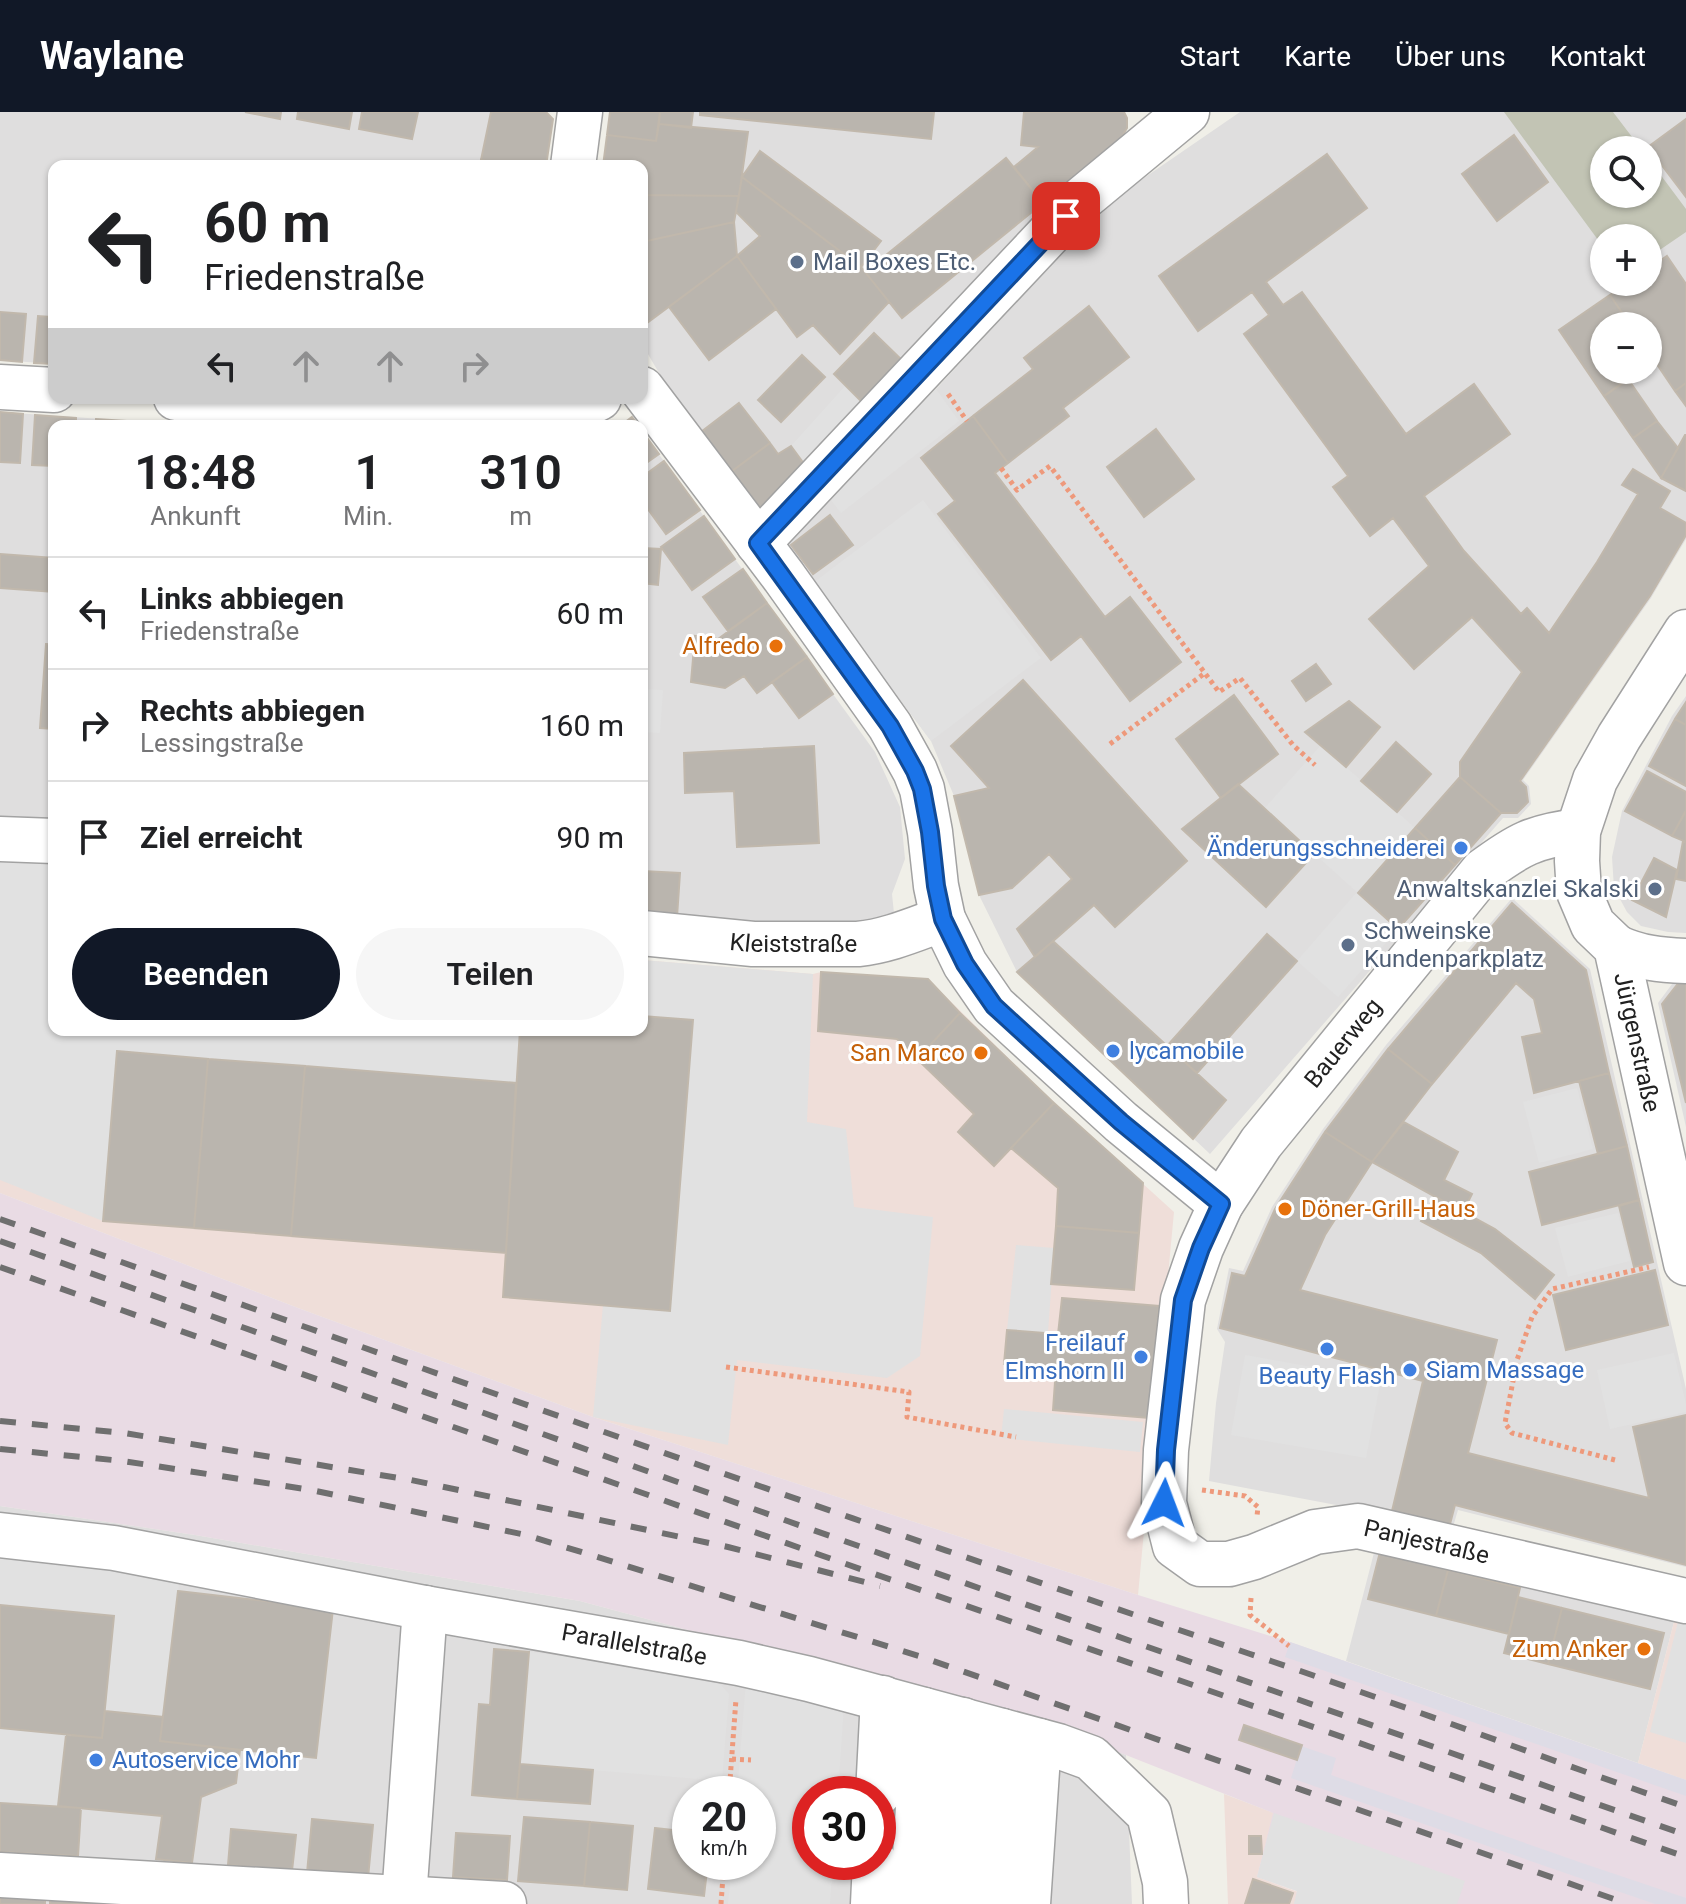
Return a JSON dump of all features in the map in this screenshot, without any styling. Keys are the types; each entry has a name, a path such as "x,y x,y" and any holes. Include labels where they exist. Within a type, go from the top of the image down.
{"street":[{"path":"574,160 580,112"},
{"path":"758,543 1083,198 1187,112"},
{"path":"0,387 48,390"},
{"path":"648,397 890,726 922,789 943,919 965,964 994,1006 1121,1122 1221,1204"},
{"path":"271,404 507,419 569,413 587,404"},
{"path":"1578,831 1595,780 1686,632"},
{"name":"Jürgenstraße","path":"1578,831 1579,892 1593,925 1616,947 1686,1261"},
{"name":"Bauerweg","path":"1175,1546 1164,1503 1166,1450 1183,1300 1201,1248 1221,1204 1261,1143 1483,871 1510,851 1538,837 1578,831"},
{"path":"0,839 48,841"},
{"name":"Kleiststraße","path":"648,934 753,944 858,944 893,937 943,919"},
{"path":"1616,947 1657,960 1686,961"},
{"name":"Panjestraße","path":"1175,1546 1200,1564 1229,1564 1315,1532 1358,1526 1686,1601"},
{"name":"Parallelstraße","path":"0,1535 114,1548 425,1608 739,1663 883,1698 1091,1758 1149,1814 1165,1882 1166,1904"},
{"path":"404,1898 425,1608"},
{"path":"879,1776 883,1698"},
{"path":"912,1904 982,1725"},
{"path":"951,1904 982,1725"},
{"path":"982,1725 991,1904"},
{"path":"982,1725 1028,1904"},
{"path":"0,1875 504,1904"},
{"path":"873,1904 874,1880"}],"path":[{"path":"1001,468 1017,490 1050,466 1219,692 1240,678 1293,745 1315,765"},
{"path":"1110,744 1205,673"},
{"path":"1615,1460 1512,1433 1505,1423 1517,1360 1532,1317 1552,1289 1686,1261"},
{"path":"726,1367 909,1392 907,1417 1016,1437"},
{"path":"1208,1491 1245,1496"},
{"path":"731,1776 739,1663"},
{"path":"732,1759 751,1760"},
{"path":"721,1904 723,1880"}],"shaded area":[{"path":"0,112 546,112 553,119 547,160 48,160 48,364 0,360"},
{"path":"610,112 1124,112 1127,118 1127,128 1121,138 907,365 758,508 672,395 648,354 648,160 604,160"},
{"path":"1240,112 1686,112 1686,539 1651,598 1523,780 1529,786 1531,804 1518,818 1503,818 1210,1154 1017,972 979,895 954,796 931,741 782,542 936,389 1083,231 1125,191"},
{"path":"1504,112 1613,112 1631,136 1590,136 1590,208 1662,208 1662,177 1686,209 1686,232 1662,248 1662,224 1590,224 1590,229"},
{"path":"845,386 866,406 807,468 791,446"},
{"path":"936,389 959,421 841,513 828,496"},
{"path":"0,412 117,420 48,420 48,827 0,823"},
{"path":"648,439 875,752 900,807 905,859 892,894 895,923 849,929 648,915"},
{"path":"923,500 1041,658 931,741 813,583"},
{"path":"648,689 663,690 660,733 648,732"},
{"path":"1686,696 1686,933 1641,926 1627,912 1614,888 1612,857 1622,811 1672,716"},
{"path":"1321,745 1415,828 1358,892 1398,929 1338,997 1297,961 1357,892 1264,809"},
{"path":"0,858 48,862 48,1036 648,1036 648,960 813,974 928,979 1054,1103 1174,1212 1138,1595 593,1417 0,1193"},
{"path":"0,860 48,863 48,1036 520,1036 516,1083 117,1051 103,1221 0,1180"},
{"path":"1512,898 1590,969 1686,1389 1686,1567 1458,1510 1453,1527 1209,1481 1225,1342 1217,1329 1229,1268 1243,1271 1272,1207 1323,1129 1386,1045"},
{"path":"648,960 813,974 807,1122 846,1129 854,1207 933,1217 920,1356 887,1378 737,1360 728,1445 593,1417 603,1305 670,1310 693,1020 648,1016"},
{"path":"1678,976 1686,977 1686,1127 1658,1003"},
{"path":"1577,1088 1593,1149 1539,1163 1523,1102"},
{"path":"0,1193 593,1417 1290,1642 1686,1780 1686,1904 1294,1904 1297,1891 1257,1877 1273,1813 1070,1733 580,1601 195,1535 0,1506"},
{"path":"1618,1213 1630,1261 1568,1277 1555,1228"},
{"path":"1016,1245 1054,1248 1048,1333 1007,1330"},
{"path":"1674,1353 1686,1412 1610,1429 1597,1370"},
{"path":"1245,1355 1381,1379 1366,1458 1231,1435"},
{"path":"1004,1409 1143,1422 1140,1452 1001,1438"},
{"path":"0,1506 195,1535 580,1601 1070,1733 1126,1755 1132,1904 0,1904"},
{"path":"1376,1545 1676,1614 1638,1763 1346,1661"},
{"path":"0,1552 180,1576 163,1717 105,1711 114,1616 0,1605"},
{"path":"1676,1614 1686,1616 1686,1780 1638,1763"},
{"path":"1679,1618 1686,1620 1686,1743 1650,1732"},
{"path":"1290,1642 1686,1780 1686,1796 1285,1657"},
{"path":"529,1652 692,1671 720,1684 729,1694 722,1776 672,1777 520,1764"},
{"path":"746,1681 844,1705 839,1776 792,1776 792,1880 832,1880 830,1904 728,1904 730,1880 776,1880 776,1776 738,1776"},
{"path":"0,1728 66,1735 58,1806 0,1803"},
{"path":"1301,1746 1336,1758 1331,1775 1686,1898 1686,1904 1655,1904 1291,1778"},
{"path":"1224,1794 1274,1813 1257,1877 1298,1892 1294,1904 1228,1904"},
{"path":"1274,1813 1465,1881 1457,1904 1294,1904 1297,1891 1257,1877"}],"building":[{"path":"245,112 281,112 280,119"},
{"path":"298,112 352,112 349,129 297,119"},
{"path":"362,112 418,112 412,139 359,129"},
{"path":"491,112 546,112 553,119 547,160 481,160"},
{"path":"610,112 660,112 656,141 607,135"},
{"path":"660,112 693,112 691,128 659,124"},
{"path":"700,112 934,112 931,139 700,115"},
{"path":"1024,112 1124,112 1127,128 1121,138 1043,203 1014,167 1038,147 1021,145"},
{"path":"1686,119 1686,197 1662,165 1662,137"},
{"path":"659,124 748,132 739,196 648,195 648,160 604,160 607,135 656,141"},
{"path":"1514,135 1548,182 1497,221 1462,174"},
{"path":"760,151 881,241 861,267 742,177"},
{"path":"1327,154 1367,208 1266,282 1283,305 1302,292 1406,434 1474,384 1510,434 1424,496 1464,551 1521,614 1527,608 1549,633 1638,494 1622,485 1633,469 1670,491 1660,508 1686,523 1686,535 1650,596 1520,781 1526,787 1528,802 1517,813 1501,813 1460,777 1460,762 1522,672 1472,617 1414,669 1369,619 1429,566 1393,518 1370,536 1333,487 1348,476 1244,334 1269,315 1252,292 1198,331 1159,276"},
{"path":"1006,158 1043,203 902,318 865,272"},
{"name":"Mail Boxes Etc.","path":"742,177 861,267 889,302 840,354 813,325 797,337 737,256 760,236 736,212"},
{"path":"648,195 739,196 734,222 648,241"},
{"path":"734,222 737,256 648,322 648,241"},
{"path":"737,256 776,309 709,360 669,307"},
{"path":"1667,256 1686,284 1686,383 1675,391 1662,372 1662,312 1622,312 1611,296 1662,296 1662,259"},
{"path":"1609,296 1622,312 1590,312 1590,375 1559,330"},
{"path":"1089,306 1129,357 1063,408 1069,416 1008,463 973,416 1033,369 1024,358"},
{"path":"0,312 26,314 22,362 0,360"},
{"path":"38,316 48,317 48,364 34,363"},
{"path":"874,333 907,365 866,406 834,374"},
{"path":"802,355 825,377 781,422 758,400"},
{"path":"1686,383 1686,406 1675,391"},
{"path":"1596,384 1622,384 1604,396"},
{"path":"1621,384 1631,384 1657,421 1633,438 1604,396"},
{"path":"739,403 770,443 732,471 701,432"},
{"path":"0,412 23,414 20,463 0,462"},
{"path":"35,415 76,418 48,420 48,466 32,465"},
{"path":"973,416 1008,463 995,473 1105,617 1130,597 1181,662 1130,701 1081,636 1051,660 938,514 955,501 921,458"},
{"path":"1657,421 1678,448 1661,478 1633,438"},
{"path":"1156,429 1194,479 1144,517 1107,467"},
{"path":"1686,435 1686,491 1661,478"},
{"path":"648,439 659,454 648,462"},
{"path":"770,443 778,454 791,446 807,468 773,507 758,508 732,471"},
{"path":"664,461 700,510 666,534 648,509 648,473"},
{"path":"830,515 853,545 813,574 791,545"},
{"path":"704,516 735,559 692,590 661,547"},
{"path":"648,548 661,549 658,585 648,584"},
{"path":"0,554 48,558 48,592 0,588"},
{"path":"743,569 767,603 728,631 703,597"},
{"path":"767,603 807,657 757,693 744,676 725,688 691,682 695,636 718,639"},
{"path":"46,644 48,729 40,728"},
{"path":"807,657 833,694 799,718 772,682"},
{"path":"1316,664 1331,684 1306,701 1292,681"},
{"path":"1023,680 1187,861 1115,927 1094,905 1035,957 1017,929 1072,879 1049,854 1012,888 979,895 954,796 989,788 951,746"},
{"path":"1234,695 1278,754 1221,798 1176,739"},
{"path":"1349,701 1380,727 1346,767 1305,732"},
{"path":"1686,702 1686,725 1675,719"},
{"path":"1675,719 1686,725 1686,786 1649,766"},
{"path":"1396,742 1431,774 1397,812 1361,781"},
{"path":"814,746 819,843 737,847 734,791 685,793 684,753"},
{"path":"1647,771 1686,792 1686,811 1672,836 1625,811"},
{"path":"1460,777 1501,813 1455,865 1415,828"},
{"path":"1238,784 1314,854 1266,907 1182,829"},
{"path":"1686,812 1686,842 1672,836"},
{"path":"1415,828 1455,865 1398,929 1358,893"},
{"path":"1683,841 1686,842 1686,881 1676,879"},
{"name":"Anwaltskanzlei Skalski","path":"1654,858 1677,870 1666,917 1632,900"},
{"path":"648,871 680,873 677,917 648,915"},
{"path":"1512,903 1586,970 1609,1073 1534,1093 1522,1037 1542,1033 1534,999 1516,983 1432,1084 1388,1049"},
{"path":"1267,934 1297,961 1197,1073 1167,1046"},
{"path":"1053,941 1226,1100 1193,1139 1017,972"},
{"path":"821,972 928,979 960,1013 917,1059 897,1039 818,1031"},
{"path":"1680,981 1686,981 1686,1103 1662,1004"},
{"path":"960,1013 1054,1103 994,1166 958,1132 974,1114 917,1059"},
{"path":"648,1016 693,1020 670,1311 503,1297 520,1036 648,1036"},
{"path":"1388,1049 1432,1084 1372,1162 1325,1132"},
{"path":"117,1051 208,1059 194,1228 103,1221"},
{"path":"208,1059 305,1066 291,1236 194,1228"},
{"path":"305,1066 516,1083 506,1253 291,1236"},
{"path":"1609,1073 1627,1146 1598,1154 1579,1081"},
{"path":"1054,1103 1143,1183 1139,1233 1056,1226 1058,1188 1011,1148"},
{"path":"1404,1122 1458,1152 1444,1180 1472,1194 1463,1212 1372,1162"},
{"path":"1325,1132 1372,1162 1325,1235 1300,1290 1497,1340 1468,1453 1649,1498 1633,1427 1686,1415 1686,1565 1455,1505 1450,1524 1392,1511 1423,1381 1220,1328 1232,1273 1245,1276 1275,1209"},
{"path":"1627,1146 1639,1200 1542,1225 1529,1172"},
{"path":"1434,1196 1495,1229 1554,1275 1535,1299 1481,1253 1421,1221"},
{"path":"1639,1200 1653,1262 1634,1267 1619,1206"},
{"path":"1056,1226 1139,1233 1134,1290 1051,1284"},
{"path":"1655,1270 1668,1325 1566,1350 1553,1295"},
{"path":"1062,1298 1159,1306 1149,1418 1053,1410 1056,1368 1004,1364 1007,1330 1058,1334"},
{"path":"1380,1552 1448,1570 1436,1616 1368,1599"},
{"path":"1448,1570 1520,1588 1509,1634 1436,1616"},
{"path":"178,1591 333,1609 316,1758 160,1741"},
{"path":"1518,1597 1562,1608 1548,1664 1504,1653"},
{"path":"0,1605 114,1616 102,1738 0,1728"},
{"path":"1562,1608 1664,1633 1650,1689 1548,1664"},
{"path":"494,1649 529,1652 517,1799 472,1795 479,1704 490,1705"},
{"path":"105,1711 163,1717 160,1741 240,1750 236,1783 201,1797 192,1863 156,1859 162,1816 58,1806 66,1735 102,1738"},
{"path":"1244,1725 1302,1745 1297,1760 1239,1740"},
{"path":"520,1764 593,1770 590,1804 517,1799"},
{"path":"0,1803 81,1808 78,1856 0,1852"},
{"path":"524,1817 590,1822 584,1886 518,1881"},
{"path":"312,1819 373,1825 368,1878 307,1873"},
{"path":"590,1822 633,1826 627,1890 584,1886"},
{"path":"655,1828 672,1830 672,1880 706,1880 704,1896 648,1889"},
{"path":"231,1829 296,1835 292,1871 228,1865"},
{"path":"456,1833 510,1836 507,1880 453,1877"},
{"path":"1249,1836 1261,1836 1262,1854 1249,1854"},
{"path":"1253,1879 1293,1893 1289,1904 1245,1904"},
{"path":"0,1896 45,1899 45,1904 0,1904"},
{"path":"50,1899 108,1902 108,1904 50,1904"}],"railway":[{"path":"0,1219 1686,1807"},
{"path":"0,1241 810,1529 1686,1835"},
{"path":"0,1267 1686,1857"},
{"path":"0,1421 124,1433 411,1480 728,1547 880,1586"},
{"path":"0,1449 123,1461 311,1490 526,1535 919,1656 1628,1904"}],"place":[{"name":"Mail Boxes Etc.","path":"797,262"},
{"name":"Alfredo","path":"776,646"},
{"name":"Änderungsschneiderei","path":"1461,848"},
{"name":"Anwaltskanzlei Skalski","path":"1655,889"},
{"name":"Schweinske Kundenparkplatz","path":"1348,945"},
{"name":"lycamobile","path":"1113,1051"},
{"name":"San Marco","path":"981,1053"},
{"name":"Döner-Grill-Haus","path":"1285,1209"},
{"name":"Beauty Flash","path":"1327,1349"},
{"name":"Freilauf Elmshorn II","path":"1141,1357"},
{"name":"Siam Massage","path":"1410,1370"},
{"name":"Zum Anker","path":"1644,1649"},
{"name":"Autoservice Mohr","path":"96,1760"}],"route":[{"path":"1066,216 758,543 890,726 915,771 922,789 943,919 965,964 994,1006 1121,1122 1221,1204 1201,1248 1183,1300 1166,1450 1164,1503"}]}
